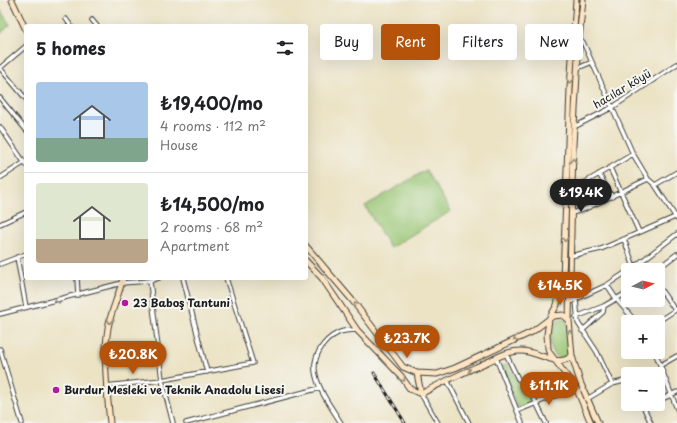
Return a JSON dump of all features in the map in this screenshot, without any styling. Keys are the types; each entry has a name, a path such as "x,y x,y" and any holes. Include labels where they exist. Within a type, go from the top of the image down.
{"main road":[{"path":"12,0 24,26"},
{"path":"576,0 569,96 563,278 558,305 549,319 547,335 548,348 555,361 577,390 592,423"},
{"path":"581,24 583,0"},
{"path":"578,60 574,127 569,320 572,356 587,399 598,423"},
{"path":"308,248 352,300 403,367 417,373 437,374 455,368 532,332 549,319 559,315 563,315 569,320"},
{"path":"308,264 322,278 357,330 401,376 410,389 421,394"},
{"path":"110,423 105,373 108,328 122,281"},
{"path":"421,394 447,380 506,354 519,351 528,351 555,361 564,361 572,356"},
{"path":"417,373 421,394"}],"street":[{"path":"66,19 70,24"},
{"path":"92,20 95,24"},
{"path":"570,256 586,253 676,218 655,185 648,179 633,154 583,42"},
{"path":"24,48 0,68 24,97"},
{"path":"578,68 592,62"},
{"name":"hacılar köyü","path":"574,127 613,107 677,64"},
{"path":"0,98 24,128"},
{"path":"0,127 24,160"},
{"path":"573,186 581,184 633,154"},
{"path":"0,178 24,164"},
{"path":"610,168 639,232"},
{"path":"655,185 677,172"},
{"path":"599,174 612,197"},
{"path":"572,213 582,211 648,179"},
{"path":"0,224 24,213"},
{"path":"642,263 677,234"},
{"path":"624,239 633,263"},
{"path":"665,263 677,254"},
{"path":"0,264 24,255"},
{"path":"17,257 26,307"},
{"path":"570,302 607,285 621,276"},
{"path":"77,280 78,296"},
{"path":"0,314 78,296 122,281 150,282 154,280"},
{"path":"184,280 207,372"},
{"path":"106,386 162,380 253,363 227,280"},
{"path":"150,282 162,380 174,423"},
{"path":"607,285 630,315"},
{"path":"665,295 676,310 665,317"},
{"path":"576,317 604,306 621,297"},
{"path":"576,299 576,317 582,331 597,352 612,384"},
{"path":"582,331 603,312 604,306"},
{"path":"341,423 320,388 315,375 316,359 320,347 340,332 357,330"},
{"path":"0,350 22,423"},
{"path":"506,354 518,379 526,382 538,402 546,423"},
{"path":"661,366 677,356"},
{"path":"496,358 522,423"},
{"path":"658,359 677,409"},
{"path":"447,380 469,423"},
{"path":"587,399 612,384 621,382"},
{"path":"186,423 320,388"},
{"path":"517,411 554,396 577,390"},
{"path":"665,398 677,392"},
{"path":"421,394 438,423"},
{"path":"645,411 651,423"}],"green space":[{"path":"0,9 10,25 0,34"},
{"path":"426,170 451,211 390,248 365,206"},
{"path":"561,319 566,320 567,323 569,356 564,359 558,358 552,350 550,341 554,323"},
{"path":"507,364 517,380 527,388 534,402 518,409 502,367"}],"railway":[{"path":"374,373 405,423"}],"place":[{"name":"23 Baboş Tantuni","path":"125,303"},
{"name":"Burdur Mesleki ve Teknik Anadolu Lisesi","path":"56,390"}]}
